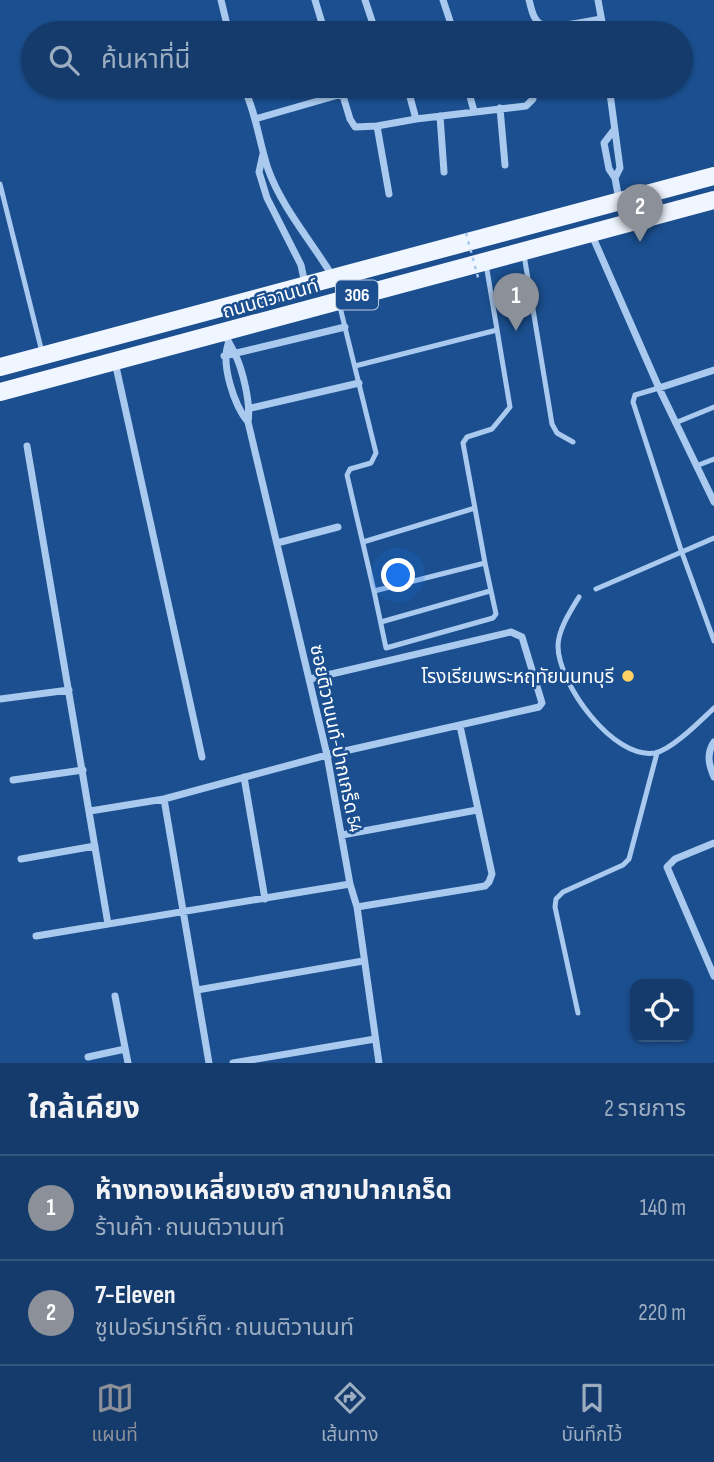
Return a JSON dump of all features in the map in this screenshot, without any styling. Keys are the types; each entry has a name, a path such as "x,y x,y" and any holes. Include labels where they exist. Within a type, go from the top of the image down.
{"main road":[{"name":"ถนนติวานนท์","path":"0,367 714,176"},
{"name":"ถนนติวานนท์","path":"0,391 115,361 226,338 338,300 714,200"},
{"path":"43,355 48,379"}],"street":[{"path":"220,0 226,21"},
{"path":"315,0 321,21"},
{"path":"365,0 372,21"},
{"path":"443,0 450,21"},
{"path":"529,0 537,21"},
{"path":"586,21 601,19 598,0"},
{"path":"248,98 269,170 280,194 333,277"},
{"path":"256,119 318,98"},
{"path":"343,98 355,127 526,106 533,98"},
{"path":"410,98 416,119"},
{"path":"470,98 474,111"},
{"path":"610,98 620,168 615,178 619,201"},
{"path":"500,108 505,165"},
{"path":"440,116 444,172"},
{"path":"377,126 389,194"},
{"path":"264,150 259,172 279,226 301,265 305,284"},
{"path":"591,233 675,423 714,502"},
{"path":"226,338 224,356 345,327"},
{"name":"ซอยติวานนท์-ปากเกร็ด 54","path":"226,338 235,354 251,408 248,422"},
{"name":"ซอยติวานนท์-ปากเกร็ด 54","path":"224,356 239,410 248,422 327,755 350,884 357,907 379,1063"},
{"path":"115,361 202,757"},
{"path":"659,388 714,370"},
{"path":"251,408 359,383"},
{"path":"27,446 108,925"},
{"path":"277,543 338,527"},
{"path":"90,811 164,799 327,755 541,706 522,637 511,632 310,679"},
{"path":"0,699 69,690"},
{"path":"357,907 485,886 489,882 492,874 460,726"},
{"path":"714,742 708,754 714,777"},
{"path":"13,780 83,770"},
{"path":"244,777 265,899"},
{"path":"164,799 209,1063"},
{"path":"342,835 477,810"},
{"path":"714,844 675,859 667,867 714,976"},
{"path":"21,859 95,846"},
{"path":"36,936 350,884"},
{"path":"197,990 363,961"},
{"path":"115,996 128,1063"},
{"path":"233,1063 375,1039"},
{"path":"88,1057 125,1049"}],"lane":[{"path":"0,184 43,355"},
{"path":"523,251 551,424 557,433 573,442"},
{"path":"338,300 376,453 371,463 350,469 347,475 386,648 491,620 496,614 463,443 467,437 492,429 510,407 485,261"},
{"path":"355,366 498,330"},
{"path":"659,388 635,395 633,402 714,641"},
{"path":"675,423 714,407"},
{"path":"696,466 714,459"},
{"path":"363,542 475,509"},
{"path":"596,589 714,538"},
{"path":"374,591 485,563"},
{"path":"381,622 490,592"},
{"path":"579,597 564,624 558,644 562,666 576,698 595,722 621,743 642,753 657,753 677,740 714,708"},
{"path":"578,1013 555,907 556,899 563,892 623,865 629,859 657,753"}],"path":[{"path":"466,233 479,281"}],"place":[{"name":"7-Eleven","path":"640,242"},
{"name":"ห้างทองเหลี่ยงเฮง สาขาปากเกร็ด","path":"516,331"},
{"name":"โรงเรียนพระหฤทัยนนทบุรี","path":"628,676"}]}
